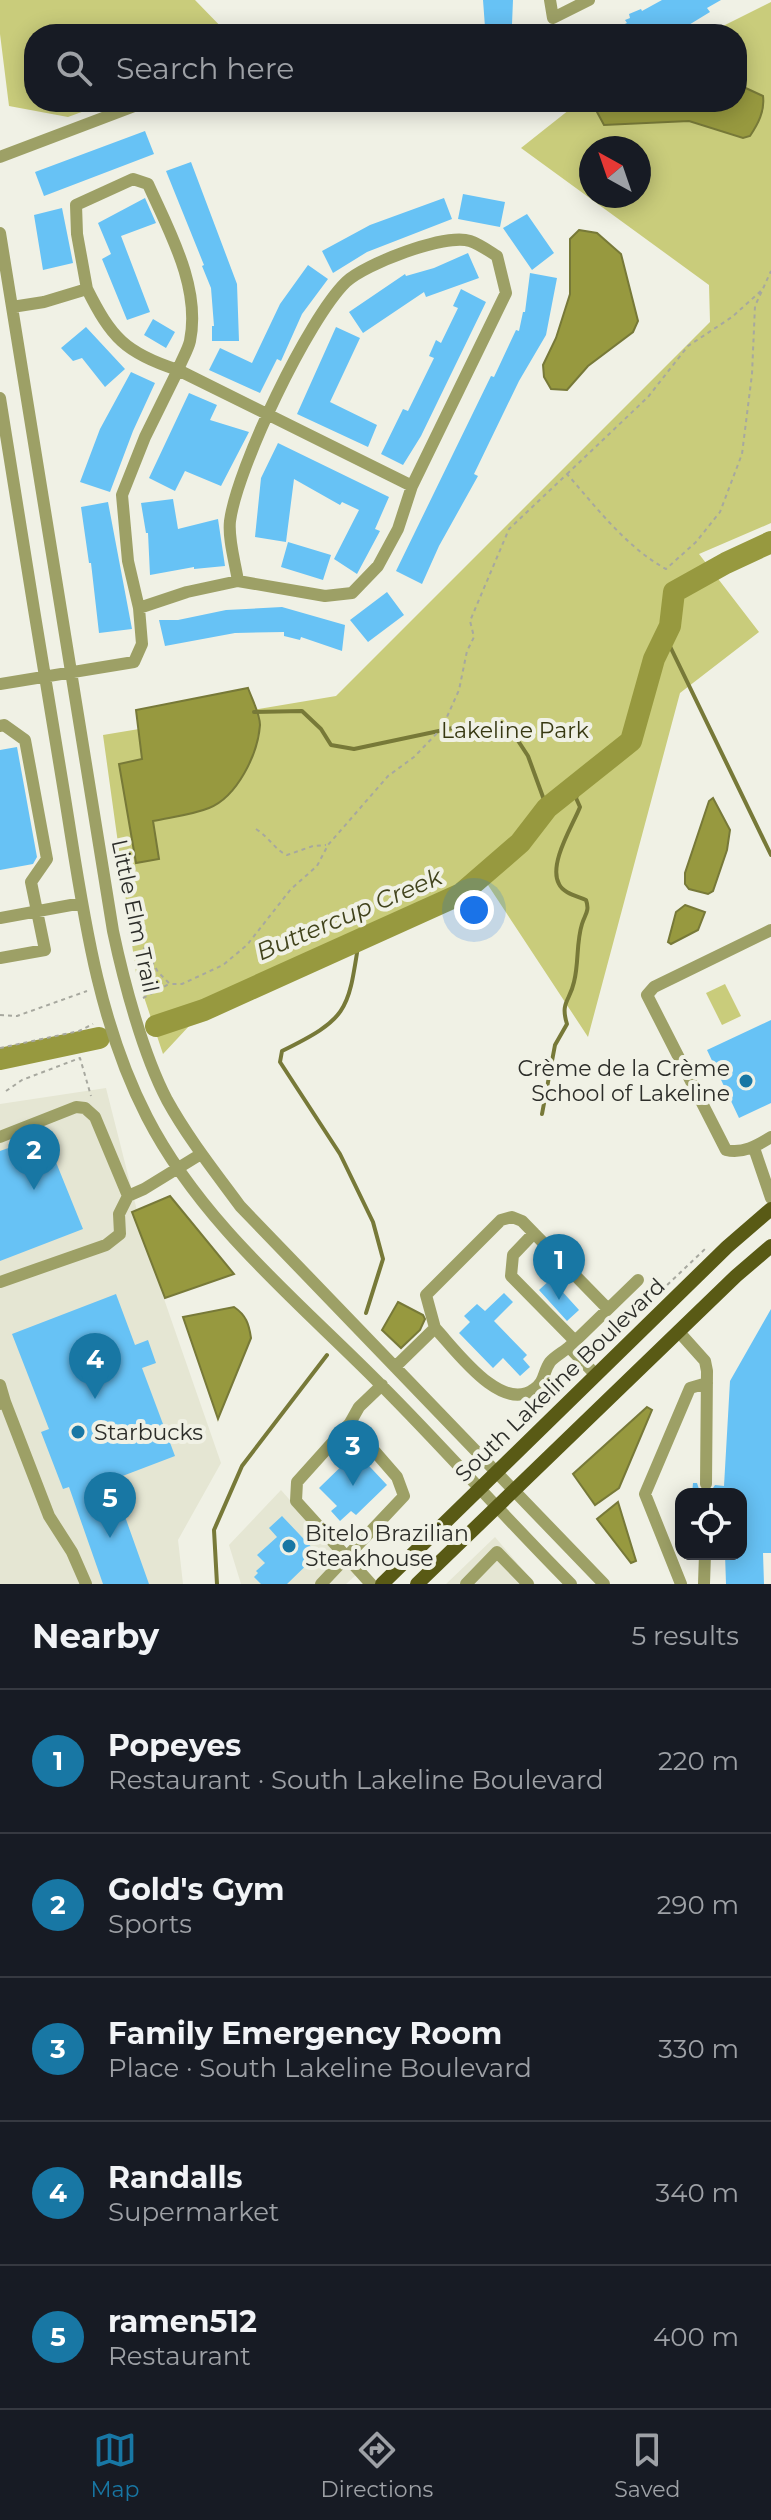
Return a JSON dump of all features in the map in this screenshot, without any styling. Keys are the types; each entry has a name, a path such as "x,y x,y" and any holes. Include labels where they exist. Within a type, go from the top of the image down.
{"main road":[{"name":"South Lakeline Boulevard","path":"382,1584 727,1247 766,1213"},
{"path":"417,1584 771,1246"}],"street":[{"path":"550,0 553,18 589,0"},
{"path":"0,157 119,112"},
{"path":"0,684 134,662 142,644 139,608 128,561 122,495 145,437 178,370 190,340 191,297 175,243 148,184 133,179 76,205 77,234 87,289 105,324 129,350 178,370 412,486"},
{"name":"Little Elm Trail","path":"0,233 113,931 123,979 167,1099 201,1154 240,1206 604,1584"},
{"path":"139,608 187,592 238,581 325,596 352,593 378,566 398,529 412,486 506,293 497,256 469,240 436,243 386,258 347,281 318,317 268,416 239,486 229,523 238,581"},
{"path":"12,307 44,302 87,289"},
{"path":"0,398 82,903 99,990 124,1067 147,1117 178,1168 219,1224 382,1385 571,1584"},
{"path":"0,726 4,725 25,740 47,859 31,882 45,950 0,958"},
{"path":"0,918 82,903"},
{"path":"771,930 654,987 647,995 726,1150 732,1152 754,1148 771,1137"},
{"path":"0,1137 76,1107 85,1108 95,1117 128,1196"},
{"path":"754,1148 771,1200 766,1213"},
{"path":"0,1282 106,1245 120,1234 119,1214 128,1196 201,1154"},
{"path":"607,1308 522,1221 512,1217 501,1220 426,1295 435,1328 494,1389 524,1395 544,1379 550,1361 638,1280"},
{"path":"534,1233 513,1255 511,1276 596,1375"},
{"path":"395,1367 435,1328"},
{"path":"679,1332 705,1361 706,1484"},
{"path":"681,1584 645,1494 690,1388 707,1383"},
{"path":"0,1385 3,1403 49,1516 72,1552 86,1584"},
{"path":"371,1584 296,1501 296,1492 297,1482 350,1423 359,1407 382,1385"},
{"path":"321,1584 404,1496 397,1477 350,1423"},
{"path":"466,1584 497,1552 528,1584"},
{"path":"704,1584 705,1560"}],"path":[{"path":"567,474 610,523 647,558 666,569 696,542 720,512 742,454 752,374 755,306 771,271"},
{"path":"143,998 170,984 182,984 223,965 235,955 275,913 291,889 317,866 328,845 388,776 414,757 442,728 459,690 467,651 474,637 470,621 509,529 648,397 688,346 732,317 763,290"},
{"path":"256,829 287,855 313,846 328,845"},
{"path":"127,935 135,933 158,972 170,984"},
{"path":"0,1015 10,1018 88,990"},
{"path":"0,1048 79,1031 93,1024"},
{"path":"6,1091 22,1080 80,1058 91,1096 85,1108"},
{"path":"636,1297 663,1289 713,1242"}],"shaded area":[{"path":"747,89 763,96 758,122 750,136 743,138 689,121 604,125 597,112 747,112"},
{"path":"579,230 597,233 621,254 638,321 633,332 588,366 567,390 551,389 544,377 543,365 556,338 570,294 570,239"},
{"path":"248,688 260,725 255,749 237,785 209,808 153,821 159,859 136,863 119,764 142,759 136,710"},
{"path":"713,798 730,830 727,850 713,891 708,894 689,889 685,884 685,873 709,801"},
{"path":"685,905 705,912 698,930 671,944 668,942 676,912"},
{"path":"106,1088 147,1250 221,1463 178,1540 183,1584 0,1584 0,1104"},
{"path":"170,1196 234,1274 165,1298 132,1212"},
{"path":"398,1302 425,1319 420,1330 401,1348 382,1330"},
{"path":"234,1307 246,1320 251,1338 218,1419 183,1317"},
{"path":"647,1407 652,1410 619,1488 595,1505 573,1474"},
{"path":"281,1490 356,1575 346,1584 241,1584 229,1545"},
{"path":"618,1502 636,1561 631,1563 597,1519"},
{"path":"495,1537 535,1584 446,1584"}],"green space":[{"path":"0,0 195,0 218,24 24,24 24,109 9,106 0,34"},
{"name":"Lakeline Park","path":"771,2 771,523 699,554 759,632 680,693 588,1037 482,876 204,1010 163,1054 136,973 103,735 336,696 710,322 709,285 603,208 651,208 651,136 579,136 579,190 521,148 566,112 747,112 747,24 727,24"},
{"path":"41,112 82,112 68,117"},
{"path":"725,984 741,1016 722,1025 706,993"}],"building":[{"path":"483,0 513,0 512,24 485,24"},
{"path":"662,0 721,0 707,8 710,12 690,24 625,24 625,20 630,18 629,14"},
{"path":"145,131 154,154 44,196 35,172"},
{"path":"191,162 237,284 239,341 212,341 211,288 166,171"},
{"path":"463,194 505,202 500,227 458,219"},
{"path":"145,198 156,223 121,236 150,312 127,320 102,259 111,254 98,223"},
{"path":"444,198 452,219 367,252 333,273 322,251 370,225"},
{"path":"62,208 73,263 43,270 34,215"},
{"path":"527,214 554,253 532,270 503,228"},
{"path":"468,253 479,278 426,297 424,292 363,333 349,312 405,274 434,268"},
{"path":"308,265 328,279 302,314 281,361 277,359 260,393 209,370 220,348 252,363 280,304"},
{"path":"530,273 557,278 546,335 519,381 474,474 478,476 439,546 422,584 396,571 491,376 494,377 516,330 519,331"},
{"path":"461,289 486,302 421,436 403,465 381,454 403,409 408,411 434,358 429,356 436,340 441,343 458,308 453,306"},
{"path":"153,319 175,332 166,348 144,335"},
{"path":"86,327 125,369 105,387 82,358 73,361 61,348"},
{"path":"336,327 360,338 330,402 377,425 368,447 297,414"},
{"path":"131,372 155,383 110,492 80,482 100,429"},
{"path":"189,393 217,405 210,420 249,432 221,486 185,471 175,491 149,478"},
{"path":"278,443 389,497 375,529 380,531 357,574 334,559 359,510 342,502 340,505 294,479 286,542 255,537 261,478"},
{"path":"173,499 178,529 218,519 225,566 194,567 150,575 148,533 141,503"},
{"path":"108,502 132,629 99,633 81,507"},
{"path":"288,542 331,555 323,580 281,567"},
{"path":"387,592 404,615 368,642 350,620"},
{"path":"282,607 345,625 342,651 301,637 300,640 284,636 284,632 235,633 165,646 159,620 178,620 226,610"},
{"path":"17,747 37,857 33,864 0,870 0,750"},
{"name":"Crème de la Crème School of Lakeline","path":"771,1020 771,1103 739,1118 707,1050"},
{"path":"45,1135 83,1229 0,1261 0,1151"},
{"path":"551,1279 579,1310 567,1321 539,1290"},
{"path":"504,1293 513,1302 494,1321 527,1355 523,1359 530,1367 520,1376 503,1358 493,1368 459,1333 470,1322 464,1316 477,1304 485,1311"},
{"path":"116,1294 135,1345 148,1340 156,1363 142,1368 175,1456 112,1480 149,1584 103,1584 69,1487 63,1489 41,1432 49,1429 12,1334"},
{"path":"771,1309 771,1553 763,1553 764,1584 726,1584 725,1560 747,1560 747,1488 713,1488 715,1485 724,1486 730,1381"},
{"path":"356,1452 387,1485 356,1515 351,1511 340,1521 331,1511 337,1506 319,1488"},
{"name":"Bitelo Brazilian Steakhouse","path":"282,1516 318,1554 287,1584 261,1584 254,1577 265,1563 257,1555 277,1537 269,1528"}],"waterway":[{"name":"Buttercup Creek","path":"156,1026 204,1010 461,894 520,843 547,808 631,741 654,659 670,626 674,592 771,542"},
{"path":"665,636 771,855"},
{"path":"254,712 302,711 321,729 331,745 354,749 453,728 511,730 528,756 547,808"},
{"path":"542,1114 555,1045 567,1024 565,1006 574,982 580,931 587,910 586,900 564,890 556,876 559,856 580,807 576,798 584,778"},
{"path":"359,940 352,983 342,1010 321,1030 282,1051 280,1062 340,1154 373,1222 383,1259 366,1313"},
{"name":"Buttercup Creek","path":"0,1059 99,1038"},
{"path":"217,1584 214,1530 242,1466 327,1355"}],"place":[{"name":"Crème de la Crème School of Lakeline","path":"746,1081"},
{"name":"Gold's Gym","path":"34,1190"},
{"name":"Popeyes","path":"559,1300"},
{"name":"Randalls","path":"95,1399"},
{"name":"Starbucks","path":"78,1432"},
{"name":"Family Emergency Room","path":"353,1486"},
{"name":"ramen512","path":"110,1538"},
{"name":"Bitelo Brazilian Steakhouse","path":"289,1546"}]}
